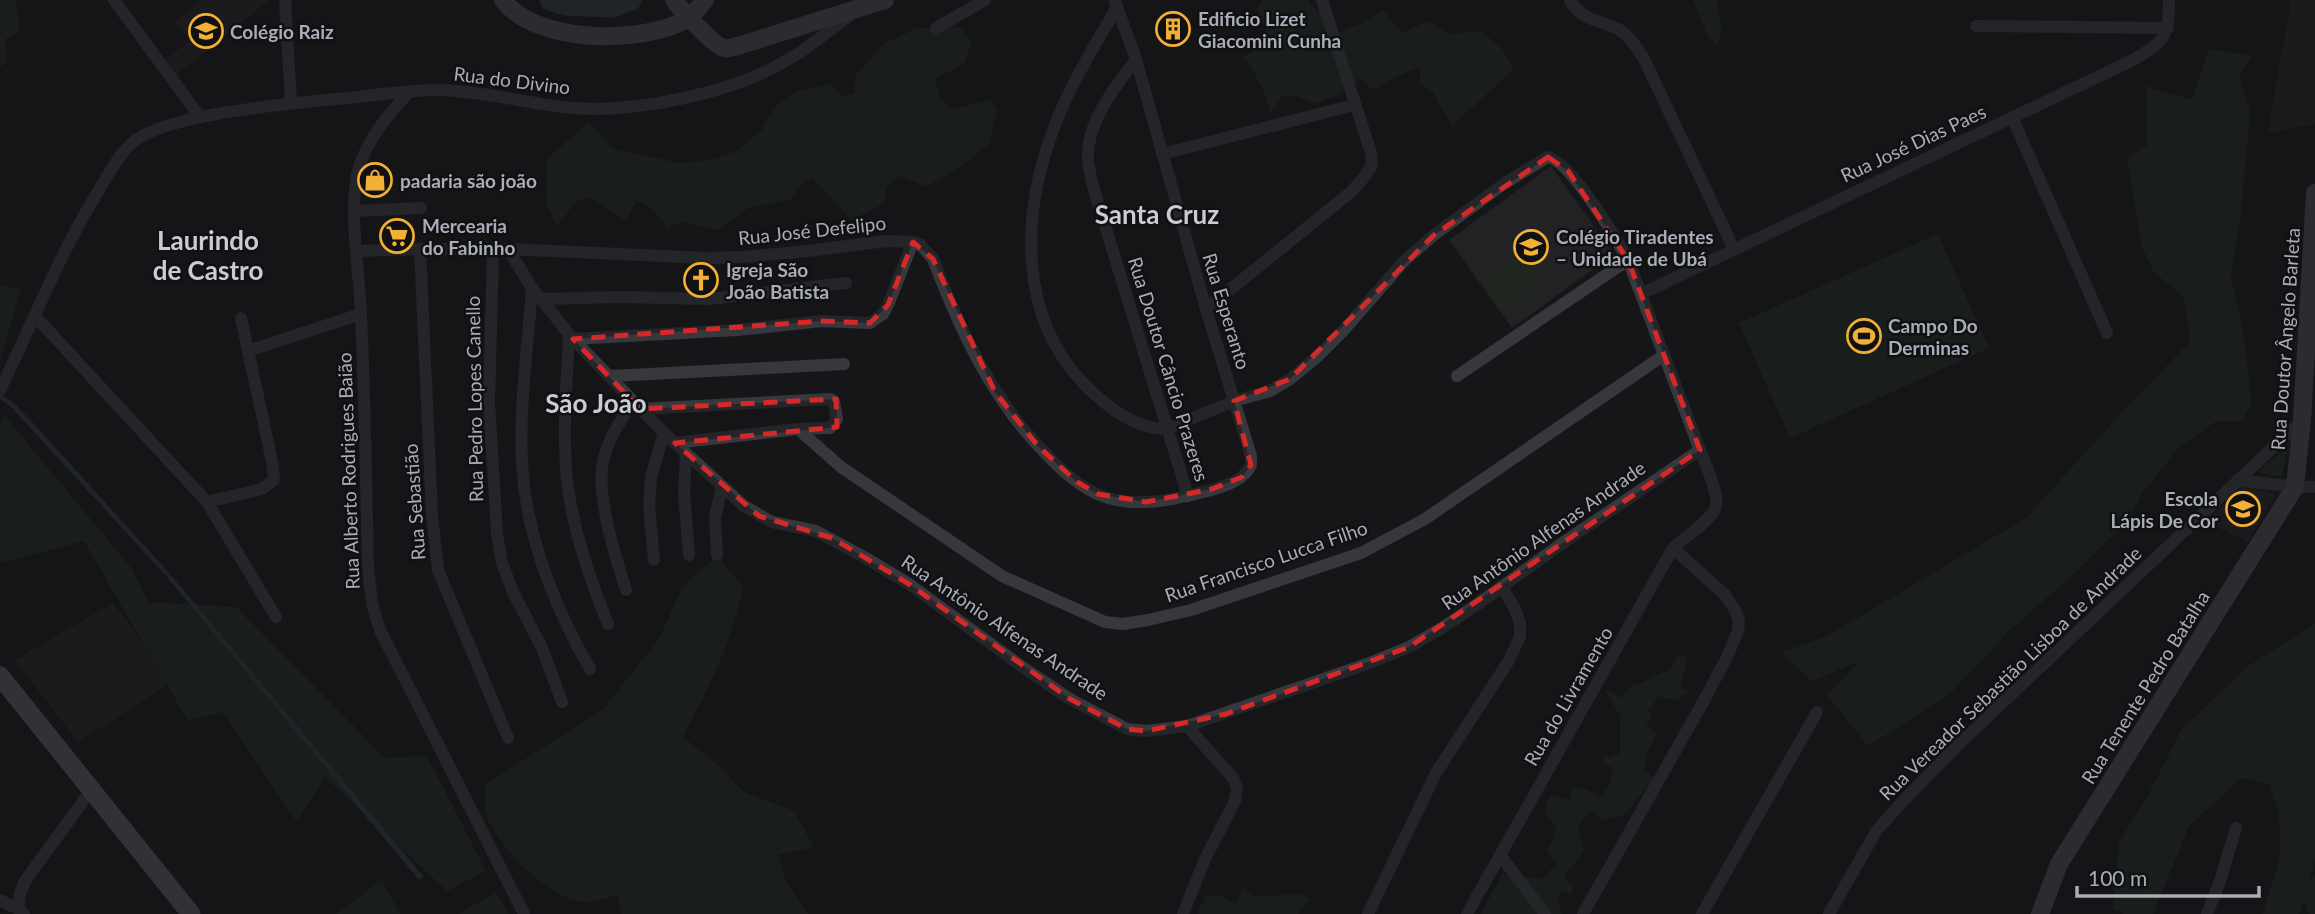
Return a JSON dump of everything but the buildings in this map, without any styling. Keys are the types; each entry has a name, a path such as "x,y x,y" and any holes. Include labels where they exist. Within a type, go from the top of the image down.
{"main road":[{"path":"1,674 191,914"}],"street":[{"path":"114,0 200,117"},
{"path":"285,0 291,103"},
{"path":"503,0 532,22 563,33 596,37 659,30 681,10 705,0"},
{"path":"681,10 717,45 725,48 885,0"},
{"path":"936,28 985,0"},
{"path":"1206,309 1351,192 1372,165 1371,153 1322,0"},
{"path":"1570,0 1581,14 1619,30 1632,41 1644,59 1734,249"},
{"path":"1976,26 2168,28 2169,0"},
{"path":"1116,3 1055,125 1033,206 1030,244 1034,286 1044,325 1060,356 1098,397 1127,418 1148,427 1167,429 1234,401 1270,391 1290,379 1334,340 1404,261 1434,235 1504,183 1548,157 1556,159 1568,171 1614,234 1628,260 1700,450"},
{"name":"Rua Esperanto","path":"1116,3 1136,60 1206,309 1249,447 1251,465"},
{"name":"Rua do Divino","path":"35,316 88,208 121,156 140,136 200,117 291,103 438,90 565,108 615,109 654,103 748,79 788,60 858,9"},
{"name":"Rua José Dias Paes","path":"1641,294 2145,53 2163,39 2168,28"},
{"name":"Rua Doutor Câncio Prazeres","path":"1136,60 1098,118 1090,139 1088,160 1092,183 1188,496"},
{"name":"Rua Alberto Rodrigues Baião","path":"409,92 387,116 371,140 358,169 355,211 361,314 368,567 372,604 390,651 524,914"},
{"path":"1162,154 1354,105"},
{"path":"2012,117 2107,333"},
{"name":"Rua Doutor Ângelo Barleta","path":"2295,487 2302,420 2315,193"},
{"path":"355,211 421,208"},
{"name":"Rua José Defelipo","path":"357,251 508,249 707,258 795,252 886,240 913,242 927,250 933,258 974,355 995,392 1031,439 1077,482 1098,494 1119,500 1146,502 1188,496 1227,484 1242,477 1251,465"},
{"path":"608,624 588,573 566,472 571,336 737,330 822,321 870,323 883,314 888,305 913,242"},
{"name":"Rua Sebastião","path":"420,249 432,515 438,570 508,738"},
{"name":"Rua Antônio Alfenas Andrade","path":"508,249 533,288 571,336 664,433 759,516 772,522 816,531 887,571 1070,699 1127,729 1146,732 1187,726 1409,647 1442,628 1700,450"},
{"name":"Rua Pedro Lopes Canello","path":"493,250 489,402 497,534 502,563 513,592 542,648 562,702"},
{"path":"1457,376 1628,260"},
{"path":"542,299 709,299 846,283"},
{"path":"533,288 523,416 522,463 527,510 552,591 590,669"},
{"path":"248,351 361,314"},
{"path":"2,386 35,316 207,502 276,617"},
{"path":"207,502 262,489 274,480 241,318"},
{"name":"Rua Francisco Lucca Filho","path":"799,429 841,467 1002,576 1087,616 1122,624 1191,610 1361,553 1425,519 1664,355"},
{"path":"611,376 844,364"},
{"path":"626,590 608,527 602,486 603,461 611,439 636,405 830,399 836,405 837,419 834,426 824,429 799,429 675,443"},
{"name":"Rua Vereador Sebastião Lisboa de Andrade","path":"1829,914 1877,830 1903,800 2302,420"},
{"path":"653,560 650,486 664,433"},
{"name":"Rua do Livramento","path":"1467,914 1673,548 1716,508 1716,495 1700,450"},
{"path":"686,454 684,494 689,555"},
{"path":"2238,480 2315,487"},
{"path":"717,555 715,518 722,486"},
{"name":"Rua Tenente Pedro Batalha","path":"2040,914 2059,864 2295,487"},
{"path":"1583,914 1702,704 1738,631 1739,620 1725,595 1673,548"},
{"path":"1368,914 1436,773 1508,662 1520,637 1520,623 1515,609 1502,587"},
{"path":"1702,914 1817,712"},
{"path":"1183,914 1205,859 1235,801 1237,789 1233,778 1187,726"},
{"path":"21,912 20,894 25,881 92,789"},
{"path":"2207,914 2236,828"},
{"path":"1500,855 1545,914"},
{"path":"0,900 21,912"}],"highlighted area":[{"path":"1548,157 1568,171 1628,260 1700,450 1409,647 1226,714 1146,731 1127,729 1070,699 909,584 832,538 759,516 675,443 837,427 836,399 640,409 573,339 822,321 870,323 888,305 913,242 933,259 995,392 1038,446 1077,482 1098,494 1146,502 1212,489 1242,477 1251,465 1234,401 1290,379 1434,235"}],"shaded area":[{"path":"0,0 15,0 20,31 5,39 7,61 0,67"},
{"name":"Colégio Raiz","path":"202,0 269,0 177,74 165,60 190,40 175,21"},
{"path":"1262,0 1308,0 1339,32 1360,24 1383,10 1402,33 1428,21 1449,34 1480,31 1501,47 1514,69 1452,126 1432,91 1420,83 1420,67 1373,90 1361,79 1338,95 1314,104 1297,96 1283,95 1271,113 1260,83 1243,57 1271,42 1257,8"},
{"path":"1693,0 1717,0 1722,30 1717,46 1707,34"},
{"path":"2291,0 2315,0 2315,124 2268,133"},
{"path":"917,28 961,28 972,43 963,65 935,78 939,94 951,110 990,99 997,110 990,143 960,167 926,187 900,176 887,187 883,204 851,220 812,177 800,185 790,200 748,208 716,230 681,222 668,228 651,208 637,201 625,221 590,198 576,201 557,227 546,204 547,159 589,122 612,148 678,163 710,160 737,151 762,130 769,115 782,100 799,91 830,84 841,96 855,93 855,76 884,44"},
{"path":"2209,49 2252,56 2239,75 2250,111 2242,203 2231,278 2243,329 2252,404 2242,421 2215,422 2179,447 2142,493 2129,520 2076,572 2009,631 1948,696 1868,746 1827,695 1860,661 1812,681 1781,653 1829,635 2026,518 2190,342 2184,297 2154,272 2142,247 2127,158 2147,145 2146,86 2192,100"},
{"name":"Colégio Tiradentes – Unidade de Ubá","path":"1551,166 1614,254 1512,328 1449,240"},
{"name":"Campo Do Derminas","path":"1938,234 1989,348 1790,438 1739,323"},
{"path":"1521,253 1543,283 1503,311 1482,282"},
{"path":"0,285 21,289 0,361"},
{"path":"0,394 14,403 35,425 170,574 424,877 419,880 167,577 12,408 0,399"},
{"path":"4,415 132,569 148,602 236,607 385,758 427,756 486,871 447,891 325,777 297,822 222,712 188,721 84,541 0,563 0,425"},
{"path":"2289,444 2282,477 2260,473 2259,471"},
{"name":"Escola Lápis De Cor","path":"2243,483 2275,495 2248,542 2208,522"},
{"path":"717,555 743,587 726,646 683,737 717,764 744,792 794,811 814,847 778,855 786,881 808,914 621,914 617,895 590,902 560,894 516,860 494,831 486,814 485,785 604,708 658,641 682,588"},
{"path":"113,603 135,632 167,685 78,742 15,660"},
{"path":"2315,623 2315,861 2308,885 2315,875 2315,914 2309,914 2304,899 2299,914 2263,914 2280,857 2279,815 2269,784 2242,778 2189,826 2153,914 2124,914 2113,909 2119,842 2146,799 2182,729 2247,667"},
{"path":"1678,654 1687,657 1681,687 1689,691 1676,701 1659,696 1648,711 1652,715 1646,725 1657,733 1647,752 1644,768 1654,779 1624,815 1605,820 1589,811 1578,827 1584,850 1564,877 1573,886 1571,895 1562,891 1557,901 1562,914 1481,914 1502,874 1541,879 1557,864 1546,851 1554,837 1556,826 1544,812 1551,794 1569,800 1574,786 1589,790 1601,798 1610,784 1612,768 1602,761 1605,754 1610,759 1620,752 1620,715 1604,689 1622,698 1632,685 1670,670"},
{"path":"382,880 400,914 336,914"},
{"path":"1242,887 1255,897 1299,894 1309,899 1298,914 1198,914 1205,896 1222,896 1236,905"},
{"path":"496,892 509,914 459,914"}],"waterway":[{"path":"550,0 566,5 613,7 631,0"}],"place":[{"name":"Edificio Lizet Giacomini Cunha","path":"1173,29"},
{"name":"Colégio Raiz","path":"206,31"},
{"name":"padaria são joão","path":"375,180"},
{"name":"Mercearia do Fabinho","path":"397,236"},
{"name":"Colégio Tiradentes – Unidade de Ubá","path":"1531,247"},
{"name":"Igreja São João Batista","path":"701,280"},
{"name":"Campo Do Derminas","path":"1864,336"},
{"name":"Escola Lápis De Cor","path":"2243,509"}],"district":[{"name":"Santa Cruz","path":"1157,214"},
{"name":"Laurindo de Castro","path":"208,255"},
{"name":"São João","path":"596,403"}]}
